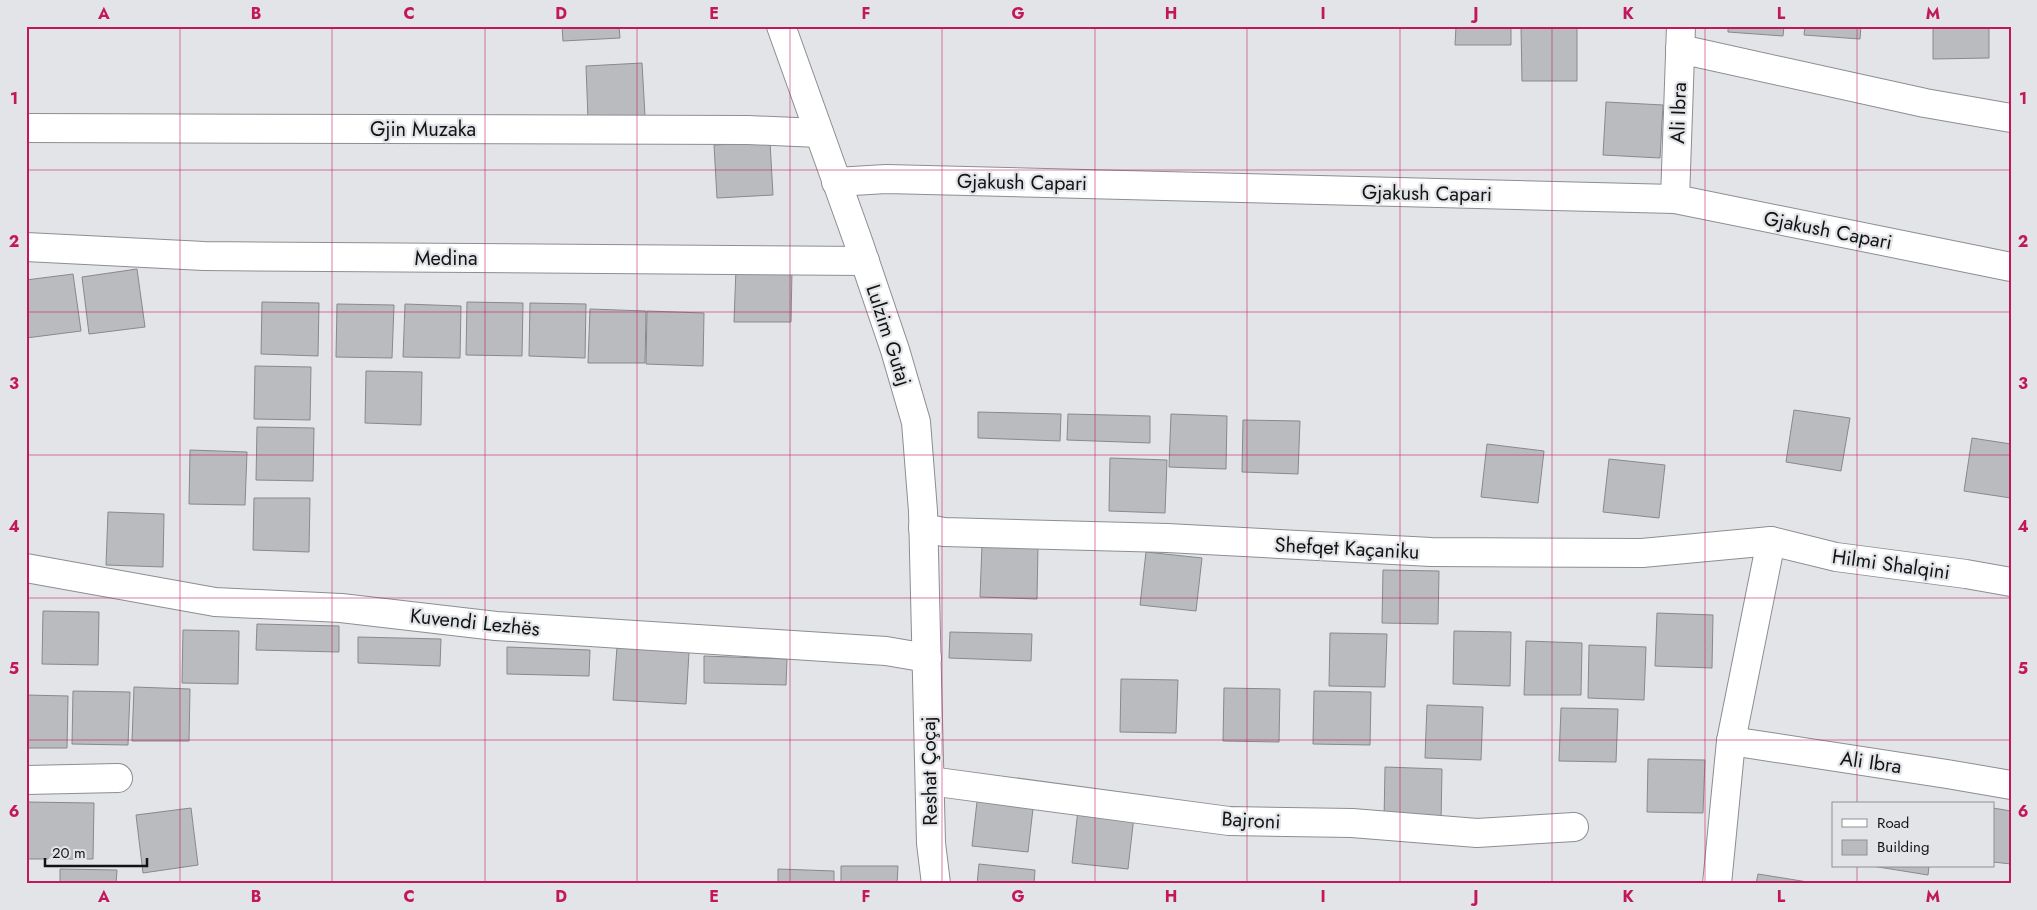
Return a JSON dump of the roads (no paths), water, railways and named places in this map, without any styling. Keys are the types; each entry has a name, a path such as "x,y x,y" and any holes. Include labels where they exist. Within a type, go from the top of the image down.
{"street":[{"name":"Lulzim Gutaj","path":"781,26 865,260 895,350 916,422 923,528 927,658"},
{"path":"1680,38 1925,103 2011,118"},
{"name":"Ali Ibra","path":"1675,199 1680,38"},
{"name":"Gjin Muzaka","path":"26,128 748,130 819,133"},
{"name":"Gjakush Capari","path":"836,182 886,179 1675,199 2011,267"},
{"name":"Medina","path":"26,247 204,256 865,260"},
{"name":"Shefqet Kaçaniku","path":"923,528 944,532 1168,538 1431,552 1642,553 1771,541"},
{"path":"1717,884 1731,741 1771,541"},
{"name":"Hilmi Shalqini","path":"1771,541 1836,557 1966,574 2011,582"},
{"name":"Kuvendi Lezhës","path":"26,568 215,602 341,608 496,626 886,651 927,658"},
{"name":"Reshat Çoçaj","path":"927,658 931,843 936,884"},
{"name":"Ali Ibra","path":"1731,741 2011,785"},
{"path":"26,780 118,778"},
{"name":"Bajroni","path":"930,781 1229,821 1352,823 1476,833 1574,827"}]}
